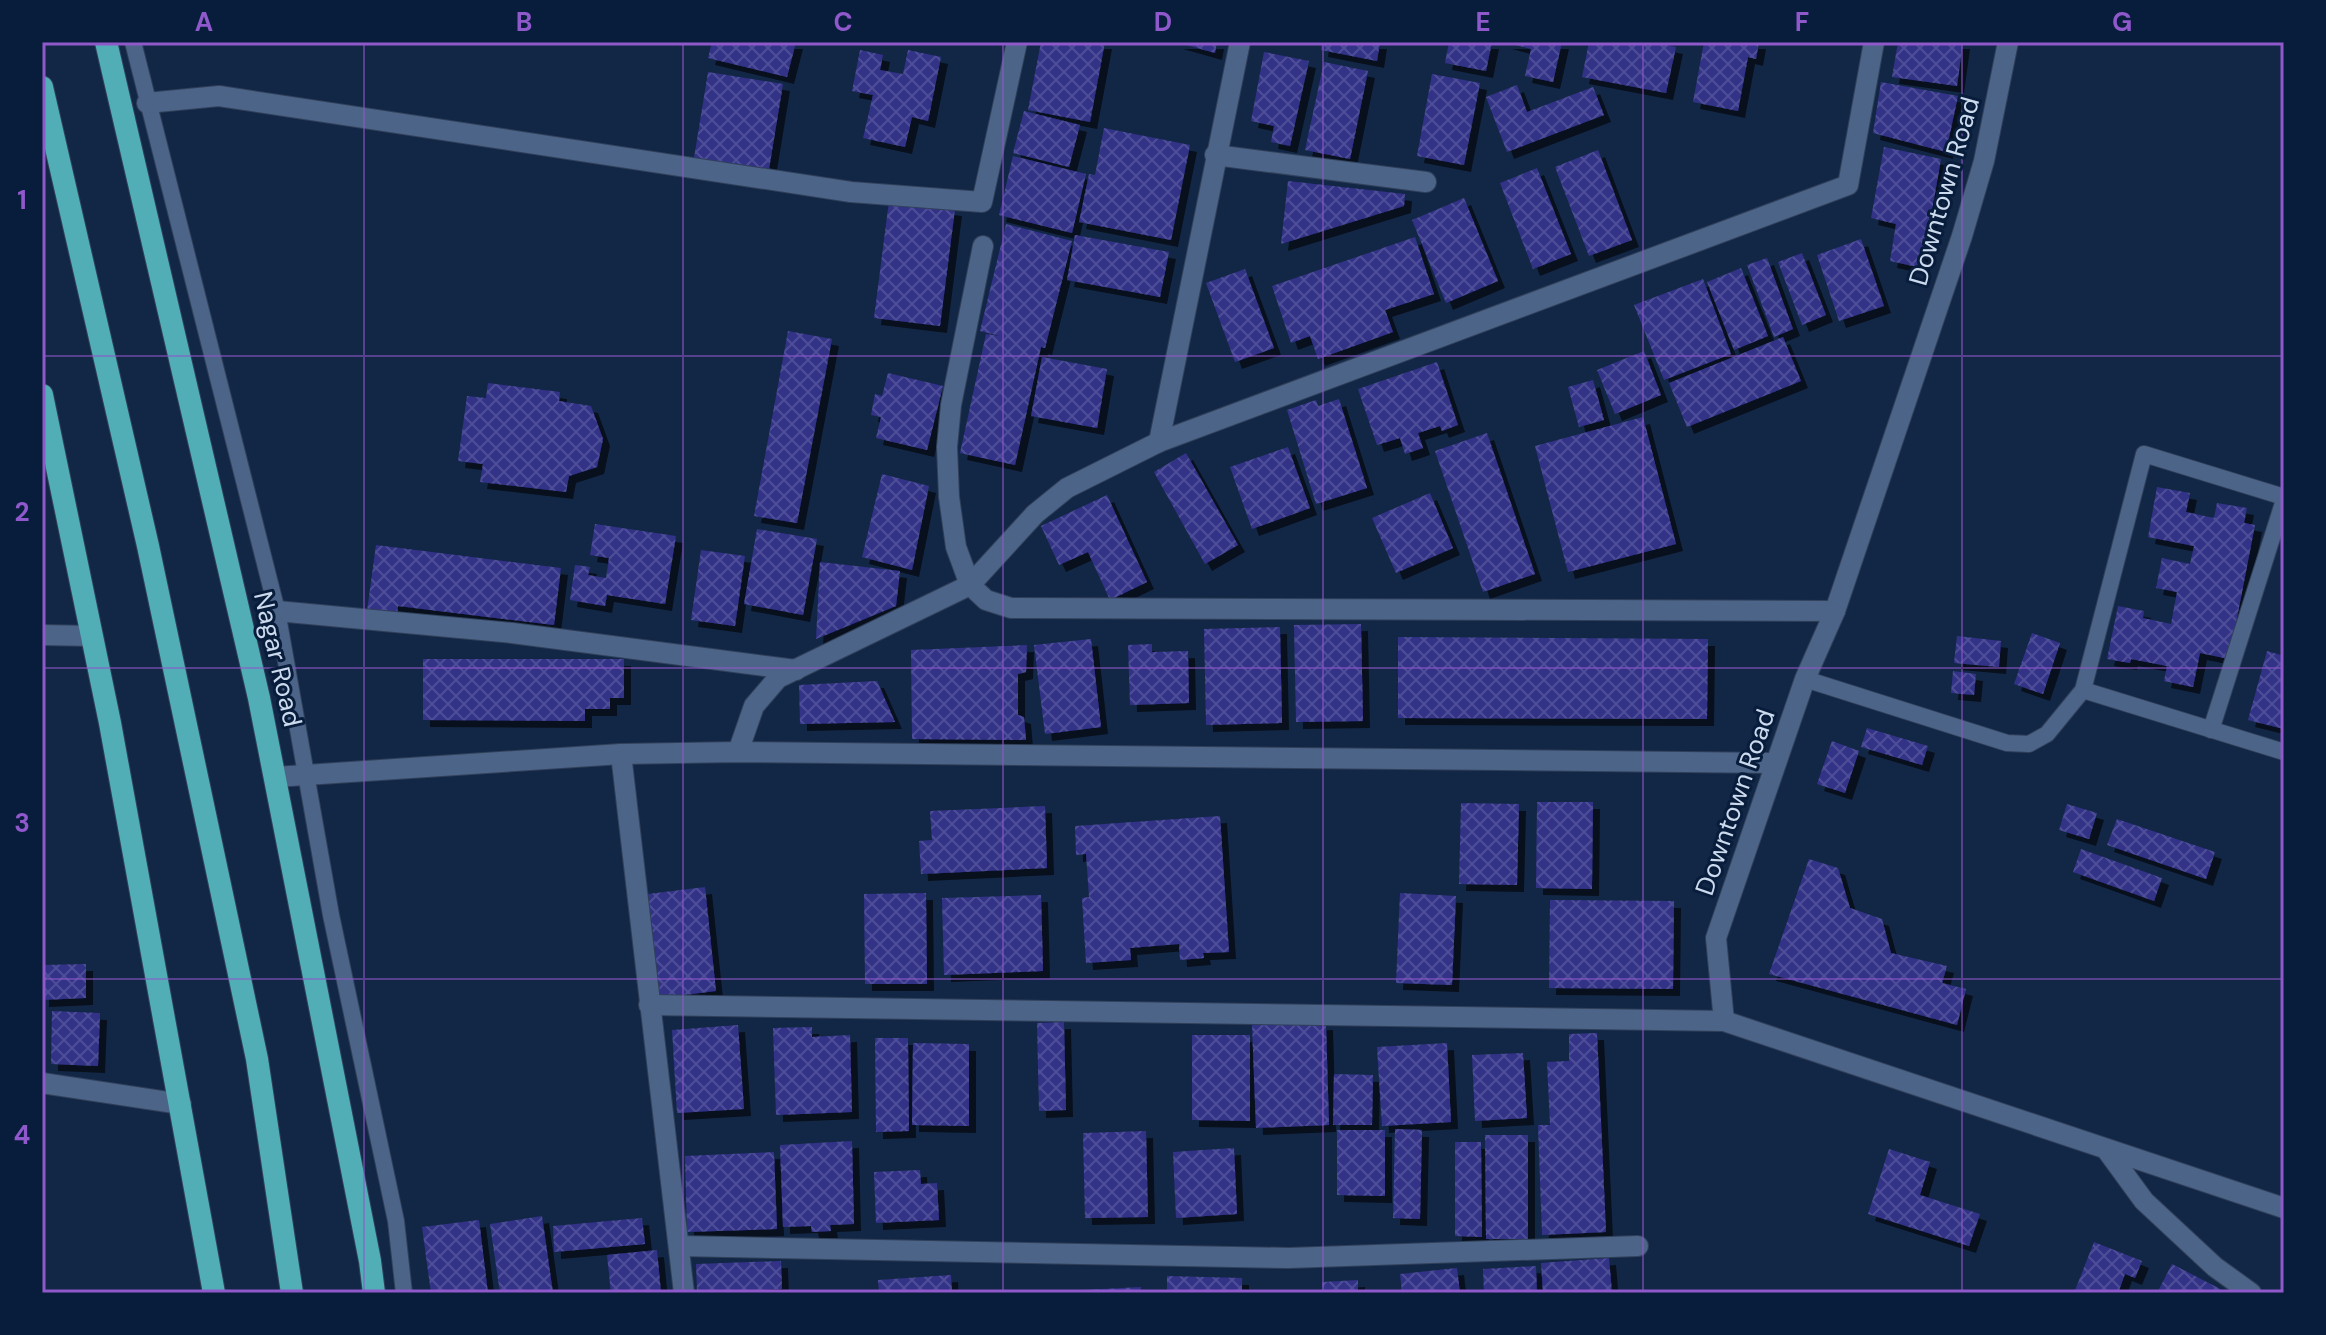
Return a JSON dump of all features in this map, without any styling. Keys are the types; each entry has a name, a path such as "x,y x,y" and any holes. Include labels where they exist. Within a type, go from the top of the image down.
{"highway":[{"name":"Nagar Road","path":"106,42 259,698 374,1293"},
{"path":"42,87 145,530 257,1059 292,1293"},
{"path":"42,395 92,636 214,1293"}],"street":[{"path":"147,103 219,96 851,192 982,202 1017,42"},
{"path":"1159,442 1240,42"},
{"path":"738,752 754,706 778,678 970,585 1035,514 1067,488 1159,442 1848,185 1874,42"},
{"name":"Downtown Road","path":"1724,1021 1716,938 1774,763 1805,679 1835,611 1962,236 1984,161 2008,42"},
{"path":"1215,155 1426,182"},
{"path":"983,246 951,405 947,447 956,547 970,585 986,600 1011,608 1835,611"},
{"path":"277,611 512,633 796,670"},
{"path":"42,635 92,636"},
{"path":"275,777 621,754 738,752 1774,763"},
{"path":"621,754 684,1293"},
{"path":"649,1005 1724,1021 2284,1208"},
{"path":"42,1083 181,1104"},
{"path":"2106,1149 2144,1201 2215,1267 2251,1293"},
{"path":"679,1246 1289,1258 1638,1246"}],"lane":[{"path":"133,42 277,611 331,915 396,1221 404,1293"},
{"path":"1805,679 2007,743 2029,744 2047,734 2083,690 2144,454 2284,498 2211,730"},
{"path":"2083,690 2284,752"}],"building":[{"path":"712,42 796,42 787,77 708,58"},
{"path":"1041,42 1105,42 1090,122 1028,110"},
{"path":"1176,42 1217,42 1215,53"},
{"path":"1322,42 1380,42 1377,61 1321,50"},
{"path":"1449,42 1492,42 1486,71 1445,63"},
{"path":"1505,42 1562,42 1553,82 1525,76 1531,49"},
{"path":"1589,42 1652,42 1676,47 1666,93 1582,77"},
{"path":"1704,42 1759,42 1756,59 1748,57 1738,111 1693,102"},
{"path":"1898,42 1963,42 1957,86 1892,77"},
{"path":"860,50 883,55 880,70 903,74 908,50 941,57 928,121 912,117 905,147 863,138 873,95 852,91"},
{"path":"1264,52 1309,61 1290,146 1271,142 1274,126 1251,121"},
{"path":"1324,62 1368,71 1350,159 1305,150"},
{"path":"708,72 783,84 769,169 694,158"},
{"path":"1432,74 1480,83 1464,165 1417,156"},
{"path":"1881,82 1958,96 1946,152 1873,133"},
{"path":"1517,85 1527,112 1593,87 1604,115 1507,152 1486,97"},
{"path":"1024,111 1080,125 1069,167 1013,153"},
{"path":"1104,128 1190,145 1171,240 1079,222 1089,174 1095,175"},
{"path":"1884,147 1941,159 1922,268 1890,261 1896,224 1871,218"},
{"path":"1598,150 1632,240 1589,256 1555,167"},
{"path":"1013,156 1086,174 1072,233 999,215"},
{"path":"1537,168 1571,254 1533,269 1500,183"},
{"path":"1288,181 1405,194 1404,206 1281,244"},
{"path":"1464,198 1498,281 1446,303 1412,220"},
{"path":"889,201 955,209 940,326 874,318"},
{"path":"1006,224 1072,241 1045,348 1041,347 1015,465 960,453 986,334 1000,336 980,331"},
{"path":"1075,235 1169,252 1160,297 1067,280"},
{"path":"1415,237 1434,294 1385,310 1393,332 1318,359 1310,336 1291,343 1272,286"},
{"path":"1861,239 1884,306 1839,321 1817,255"},
{"path":"1802,253 1826,315 1802,325 1778,262"},
{"path":"1767,258 1793,329 1774,337 1747,265"},
{"path":"1741,268 1768,336 1734,350 1707,282"},
{"path":"1245,269 1274,348 1235,362 1206,283"},
{"path":"1703,279 1731,354 1664,380 1634,305"},
{"path":"788,331 832,339 797,523 754,516"},
{"path":"1783,337 1801,381 1687,427 1669,383"},
{"path":"1644,351 1661,395 1615,414 1597,370"},
{"path":"1042,357 1107,369 1097,428 1031,416"},
{"path":"1437,362 1458,425 1442,431 1440,426 1418,433 1423,448 1405,454 1400,438 1377,445 1358,389"},
{"path":"888,373 943,386 927,450 876,438 881,417 871,415 875,394 882,396"},
{"path":"1593,380 1604,420 1579,427 1568,387"},
{"path":"488,383 560,392 559,401 591,406 603,439 597,467 569,476 566,492 480,482 483,464 458,461 467,396 486,398"},
{"path":"1339,399 1367,488 1316,504 1287,410 1316,400 1318,406"},
{"path":"1643,417 1676,544 1568,572 1535,446"},
{"path":"1487,433 1535,574 1483,592 1435,451"},
{"path":"1288,447 1310,508 1252,529 1230,467"},
{"path":"1186,453 1238,545 1205,564 1154,472"},
{"path":"882,474 929,486 912,570 862,557"},
{"path":"2157,487 2190,493 2186,512 2214,518 2217,503 2247,508 2244,523 2255,525 2229,659 2200,653 2193,687 2164,681 2167,666 2131,659 2130,663 2107,659 2118,606 2144,611 2143,618 2171,624 2177,592 2156,588 2162,558 2190,564 2194,546 2148,537"},
{"path":"1430,493 1453,548 1396,573 1372,518"},
{"path":"1107,495 1147,582 1110,600 1088,552 1059,565 1041,526"},
{"path":"595,524 676,536 665,604 607,595 605,606 570,600 575,565 590,567 588,575 606,578 609,558 590,555"},
{"path":"757,529 817,539 803,615 744,604"},
{"path":"376,545 561,568 554,625 398,606 397,615 367,611"},
{"path":"701,550 745,556 735,626 691,620"},
{"path":"820,562 900,571 896,606 816,639"},
{"path":"1361,624 1363,721 1296,722 1294,625"},
{"path":"1280,627 1282,723 1206,725 1204,629"},
{"path":"2032,633 2060,643 2043,694 2014,684"},
{"path":"1957,636 2001,641 1999,667 1954,663"},
{"path":"1398,637 1708,639 1707,719 1398,718"},
{"path":"1091,639 1101,727 1045,734 1034,645"},
{"path":"1152,644 1152,652 1188,651 1189,703 1130,705 1128,645"},
{"path":"1027,645 1026,672 1018,674 1018,715 1024,717 1026,740 912,739 911,650"},
{"path":"2267,651 2284,656 2284,729 2248,720"},
{"path":"423,659 624,659 624,698 610,698 610,709 585,709 585,721 423,720"},
{"path":"1953,671 1976,674 1974,695 1951,693"},
{"path":"877,681 895,722 800,724 799,685"},
{"path":"1867,728 1928,746 1922,765 1861,747"},
{"path":"1832,741 1859,751 1845,793 1817,784"},
{"path":"1537,802 1593,802 1592,889 1536,888"},
{"path":"1461,803 1519,804 1517,885 1459,884"},
{"path":"2067,804 2097,813 2089,839 2059,830"},
{"path":"1045,806 1047,868 921,874 919,841 932,840 930,811"},
{"path":"1220,816 1229,952 1203,953 1204,958 1180,960 1179,944 1130,948 1131,960 1086,963 1082,898 1089,897 1086,854 1076,855 1075,826"},
{"path":"2117,819 2215,852 2206,879 2107,845"},
{"path":"2081,849 2162,878 2154,901 2073,872"},
{"path":"1809,859 1838,868 1850,908 1882,919 1891,953 1947,966 1942,983 1966,989 1957,1025 1769,974"},
{"path":"705,887 716,991 660,998 648,894"},
{"path":"926,893 927,984 865,984 864,894"},
{"path":"1400,893 1456,896 1452,985 1396,983"},
{"path":"1041,895 1043,971 944,975 942,898"},
{"path":"1550,900 1674,901 1673,989 1549,988"},
{"path":"86,964 86,998 42,1000 42,965"},
{"path":"52,1011 100,1013 98,1066 51,1064"},
{"path":"1064,1022 1066,1110 1039,1111 1037,1023"},
{"path":"1326,1023 1329,1125 1256,1128 1252,1025"},
{"path":"738,1025 744,1109 677,1113 672,1030"},
{"path":"812,1027 812,1037 850,1035 852,1112 776,1115 773,1028"},
{"path":"1597,1033 1606,1232 1542,1235 1538,1125 1550,1125 1547,1062 1569,1061 1569,1034"},
{"path":"1192,1035 1250,1035 1250,1121 1192,1120"},
{"path":"875,1038 908,1038 909,1131 876,1132"},
{"path":"913,1043 969,1044 969,1126 912,1125"},
{"path":"1447,1043 1451,1122 1382,1126 1377,1047"},
{"path":"1523,1053 1527,1118 1475,1121 1472,1055"},
{"path":"1334,1074 1373,1075 1372,1125 1333,1125"},
{"path":"1395,1129 1422,1130 1420,1219 1393,1218"},
{"path":"1337,1130 1385,1130 1385,1196 1337,1195"},
{"path":"1146,1131 1148,1217 1085,1218 1083,1133"},
{"path":"1485,1135 1528,1135 1528,1239 1486,1239"},
{"path":"852,1141 854,1224 830,1225 831,1231 812,1232 811,1226 783,1227 780,1145"},
{"path":"1455,1142 1481,1142 1482,1237 1455,1236"},
{"path":"1234,1148 1237,1214 1176,1218 1173,1152"},
{"path":"1889,1149 1930,1162 1920,1195 1980,1214 1969,1246 1868,1214"},
{"path":"774,1152 777,1229 687,1232 685,1156"},
{"path":"920,1170 921,1184 937,1183 939,1220 876,1223 874,1172"},
{"path":"542,1216 553,1293 500,1293 490,1224"},
{"path":"642,1218 645,1244 554,1252 553,1226"},
{"path":"479,1220 488,1293 431,1293 422,1227"},
{"path":"2094,1242 2142,1261 2135,1278 2125,1274 2118,1293 2074,1293"},
{"path":"657,1250 661,1293 611,1293 607,1255"},
{"path":"1609,1258 1612,1293 1543,1293 1541,1263"},
{"path":"781,1261 782,1289 697,1292 696,1264"},
{"path":"2172,1264 2228,1293 2157,1293"},
{"path":"1536,1266 1537,1293 1484,1293 1483,1269"},
{"path":"1457,1268 1460,1293 1402,1293 1400,1274"},
{"path":"951,1275 952,1293 879,1293 878,1280"},
{"path":"1167,1276 1242,1278 1242,1293 1167,1293"},
{"path":"1358,1280 1358,1293 1323,1293 1322,1282"},
{"path":"1141,1287 1140,1293 1063,1293 1063,1291"}]}
